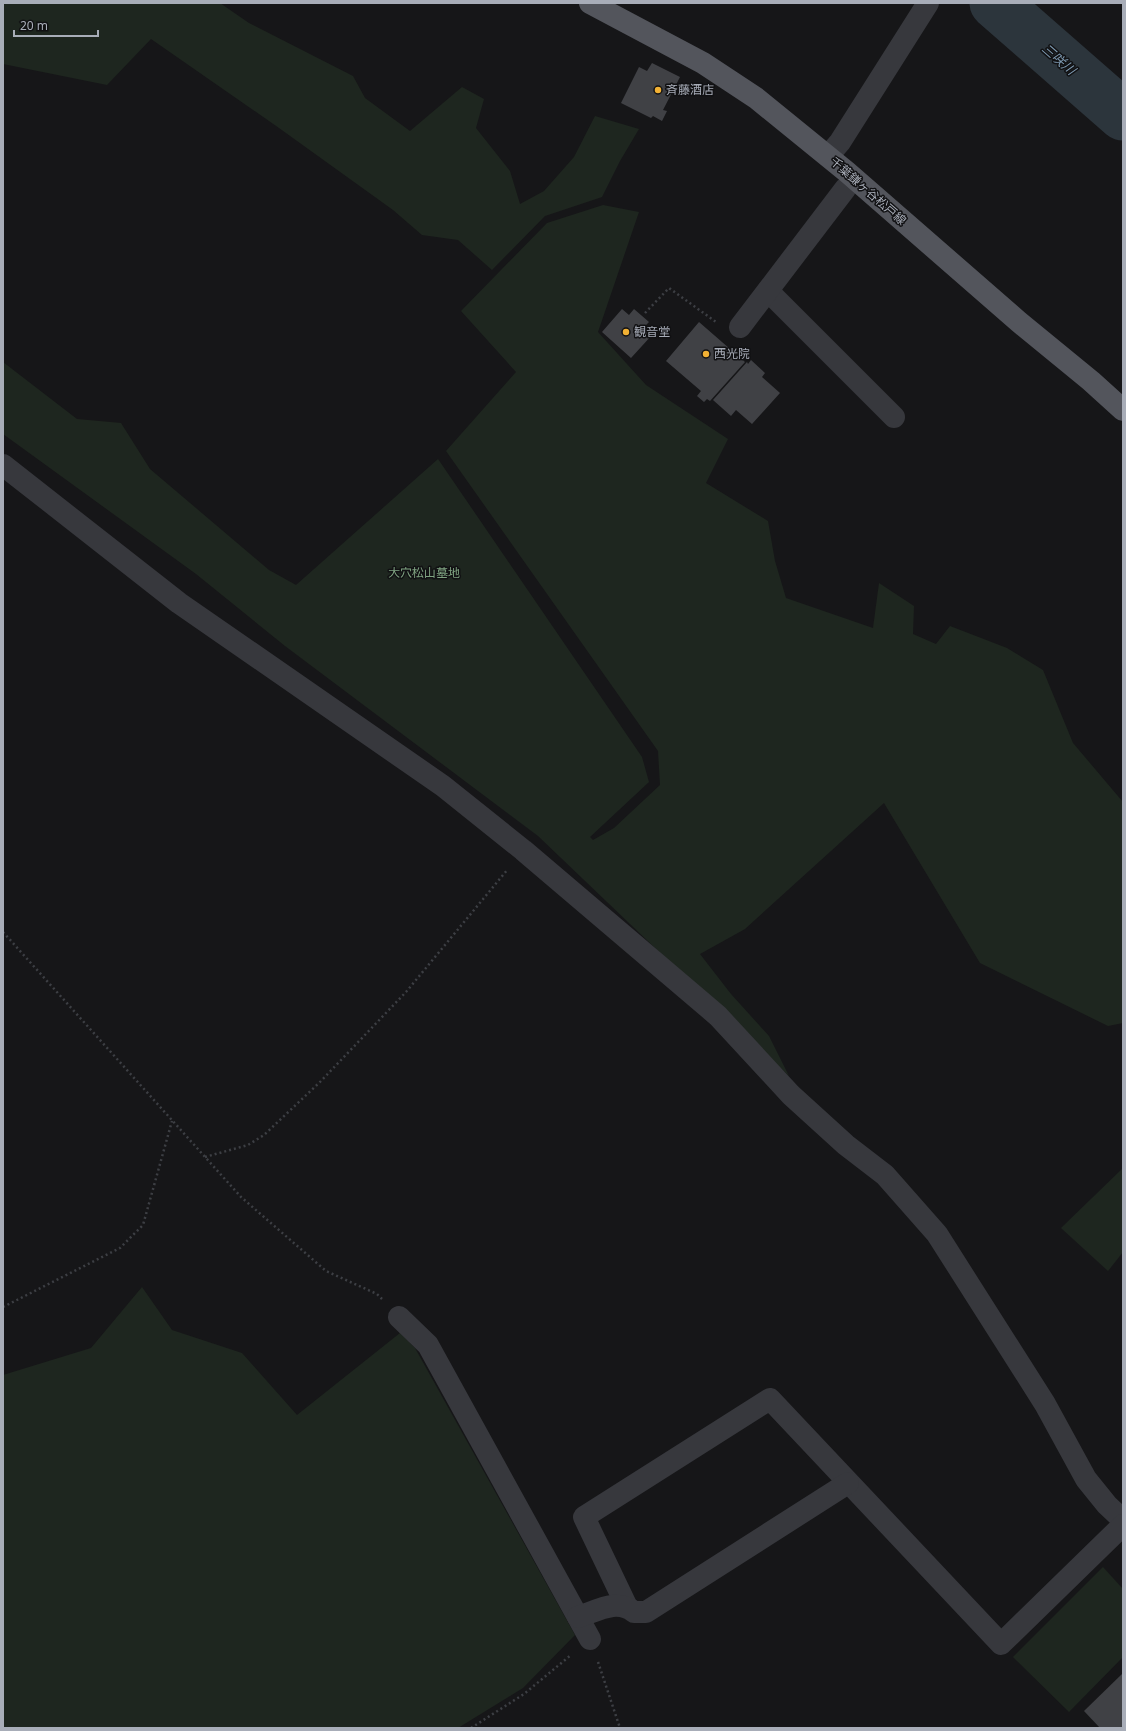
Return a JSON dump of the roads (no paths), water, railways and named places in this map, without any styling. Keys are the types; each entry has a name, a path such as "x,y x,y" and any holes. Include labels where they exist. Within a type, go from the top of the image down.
{"main road":[{"name":"千葉鎌ヶ谷松戸線","path":"590,3 703,63 756,98 828,156 1019,322 1092,381 1123,410"}],"street":[{"path":"828,156 840,142 928,3"},
{"path":"731,326 768,291 845,189"},
{"path":"768,291 894,417"},
{"path":"3,465 179,603 443,786 523,850 718,1016 791,1095 846,1145 890,1181 937,1234 967,1284 1045,1404 1086,1479 1107,1505 1123,1520"},
{"path":"399,1317 428,1345 590,1639"},
{"path":"627,1607 584,1517 770,1399 1001,1644 1123,1525"},
{"path":"578,1617 616,1604 627,1607 634,1612 646,1612 848,1483"}],"waterway":[{"name":"三咲川","path":"995,3 1123,115"}],"place":[{"name":"斉藤酒店","path":"658,90"},
{"name":"観音堂","path":"626,332"},
{"name":"西光院","path":"706,354"}],"park label":[{"name":"大穴松山墓地","path":"424,573"}]}
